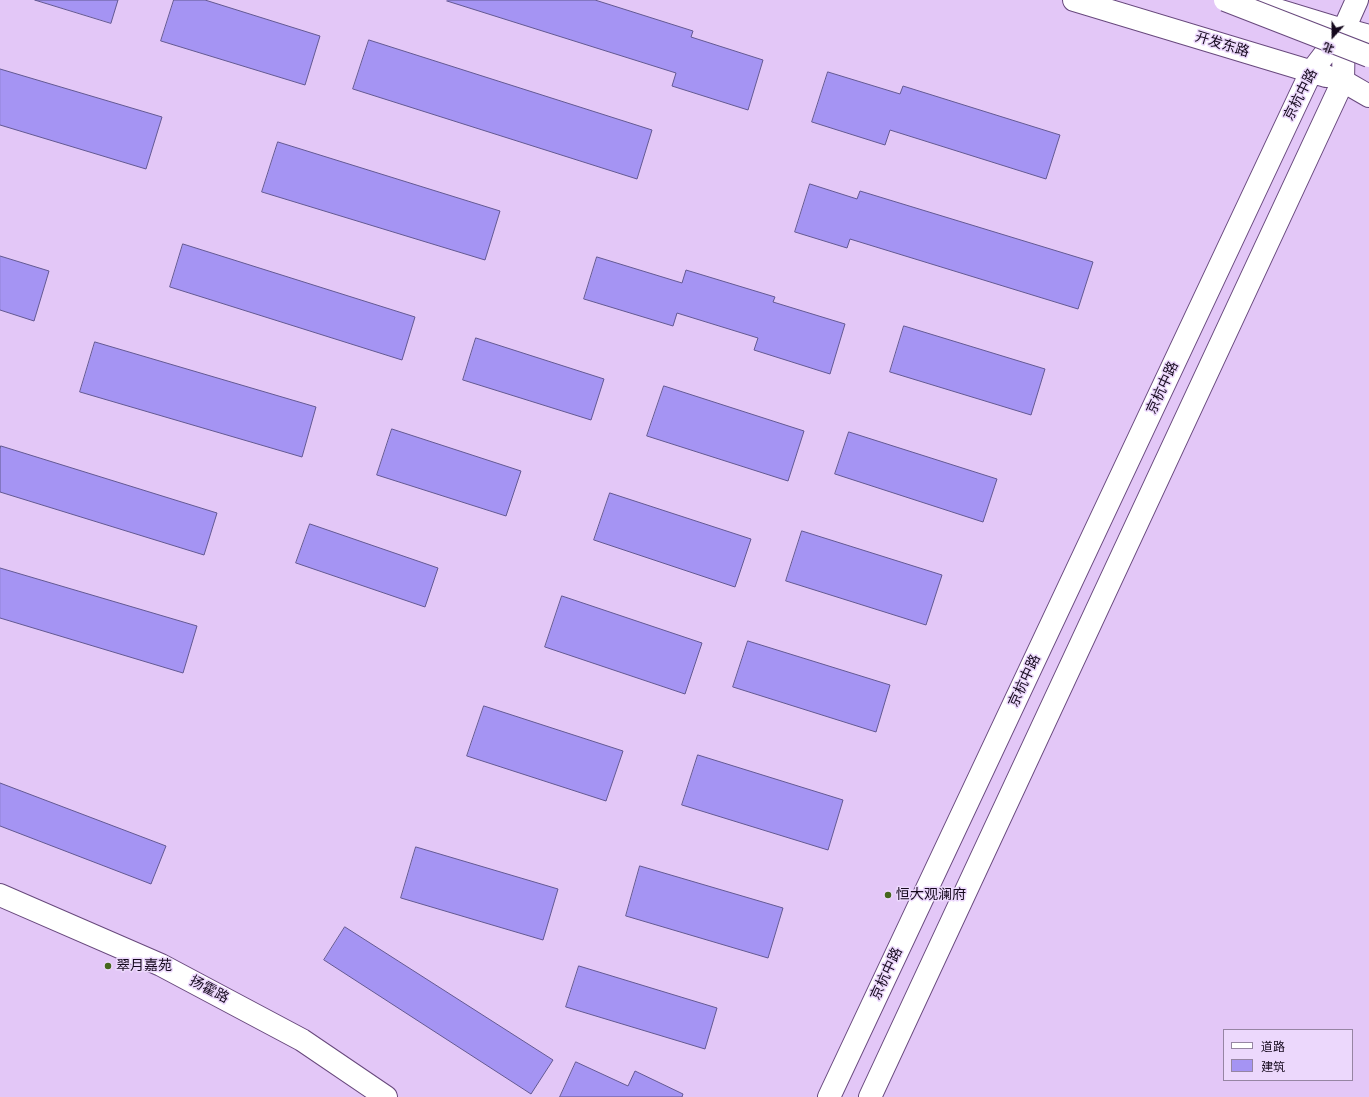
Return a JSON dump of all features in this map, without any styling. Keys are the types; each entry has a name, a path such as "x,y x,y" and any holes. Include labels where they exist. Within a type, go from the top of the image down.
{"main road":[{"name":"开发东路","path":"1074,0 1343,81 1369,92"},
{"path":"1224,0 1369,56"},
{"path":"1244,0 1369,37"},
{"path":"870,1097 1343,81 1344,29 1357,0"},
{"name":"京杭中路","path":"829,1097 1311,72 1344,29"},
{"path":"1343,81 1369,96"},
{"name":"扬霍路","path":"0,895 161,965 302,1040 386,1097"}],"building":[{"path":"35,0 118,0 111,23"},
{"path":"174,0 205,0 320,36 305,85 161,41"},
{"path":"595,0 693,31 691,37 763,60 748,110 672,86 676,73 447,1"},
{"path":"369,40 652,130 637,179 353,89"},
{"path":"0,69 162,117 146,169 0,125"},
{"path":"828,72 900,94 903,86 1060,135 1046,179 890,130 885,145 812,122"},
{"path":"278,142 500,211 485,260 262,192"},
{"path":"810,184 857,199 860,191 1093,262 1078,309 850,239 847,248 795,232"},
{"path":"183,244 415,317 402,360 170,287"},
{"path":"0,256 49,271 34,321 0,310"},
{"path":"597,257 682,283 686,270 775,297 773,302 845,324 830,374 754,350 758,338 677,313 673,326 584,299"},
{"path":"904,326 1045,369 1031,415 890,372"},
{"path":"476,338 604,379 591,420 463,380"},
{"path":"95,342 316,407 302,457 80,392"},
{"path":"664,386 804,431 788,481 647,436"},
{"path":"392,429 521,471 506,516 377,475"},
{"path":"849,432 997,479 983,522 835,474"},
{"path":"1,446 217,513 204,555 0,492"},
{"path":"610,493 751,539 735,587 594,540"},
{"path":"310,524 438,568 425,607 296,563"},
{"path":"802,531 942,575 926,625 786,581"},
{"path":"0,568 197,626 183,673 0,618"},
{"path":"562,596 702,643 685,694 545,647"},
{"path":"748,641 890,685 876,732 733,687"},
{"path":"484,706 623,751 606,801 467,756"},
{"path":"698,755 843,800 828,850 682,805"},
{"path":"0,783 166,846 151,884 0,826"},
{"path":"416,847 558,889 543,940 401,898"},
{"path":"640,866 783,908 768,958 626,916"},
{"path":"345,927 553,1060 531,1094 324,960"},
{"path":"579,966 717,1008 705,1049 566,1007"},
{"path":"576,1062 628,1086 635,1071 683,1094 682,1097 560,1097"}],"place":[{"name":"恒大观澜府","path":"888,895"},
{"name":"翠月嘉苑","path":"108,966"}]}
